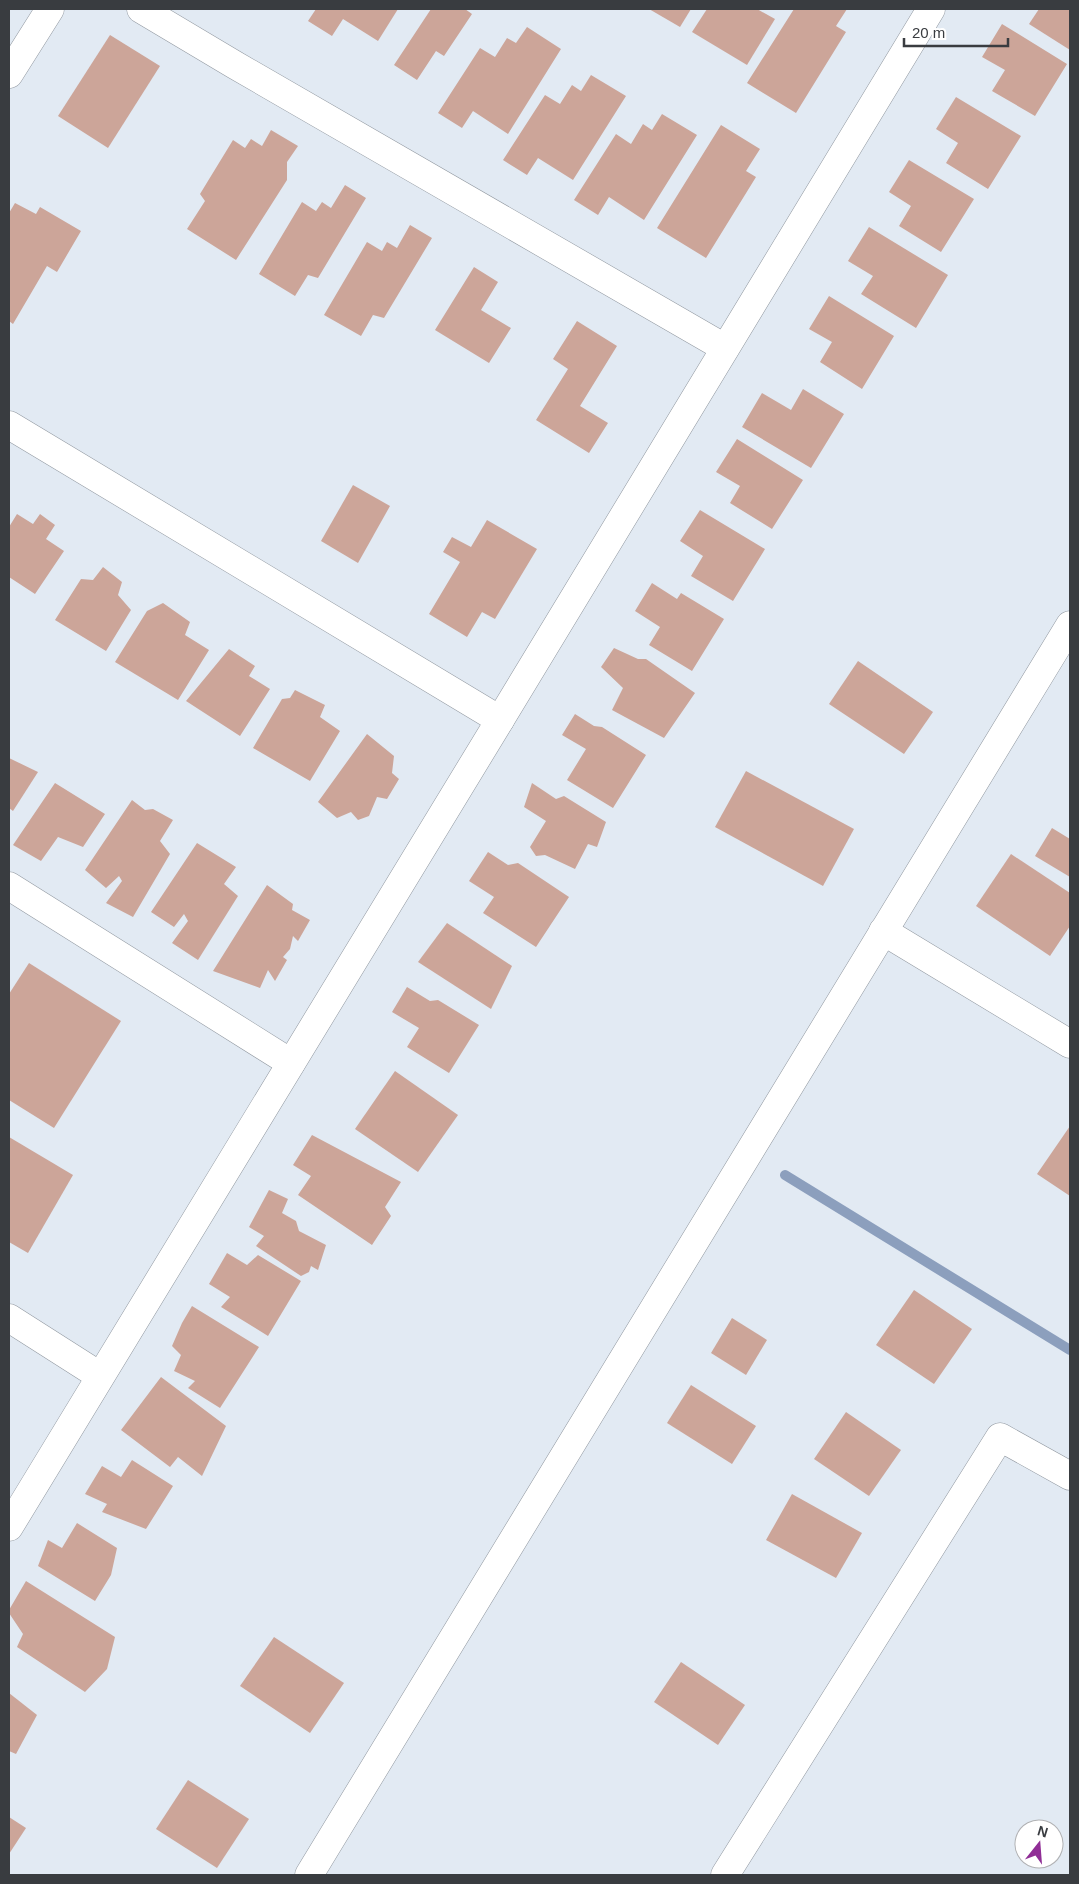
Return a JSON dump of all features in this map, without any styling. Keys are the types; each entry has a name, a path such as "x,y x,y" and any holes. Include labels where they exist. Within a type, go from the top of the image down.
{"street":[{"path":"9,74 50,9"},
{"path":"141,9 234,65 725,348"},
{"path":"9,1526 931,9"},
{"path":"9,425 500,720"},
{"path":"309,1875 1070,625"},
{"path":"9,886 291,1063"},
{"path":"883,931 1070,1044"},
{"path":"9,1318 100,1376"},
{"path":"725,1875 1000,1437 1070,1476"}],"building":[{"path":"316,9 398,9 378,41 343,19 332,36 308,21"},
{"path":"431,9 465,9 472,14 444,56 436,51 417,80 394,65"},
{"path":"649,9 691,9 680,27"},
{"path":"707,9 757,9 775,19 747,65 692,32"},
{"path":"794,9 847,9 836,26 846,32 796,113 747,83"},
{"path":"1039,9 1070,9 1070,50 1029,24"},
{"path":"1002,24 1067,64 1035,116 992,91 1005,70 982,57"},
{"path":"527,27 561,49 508,134 473,111 462,128 438,113 480,48 495,57 507,38 516,43"},
{"path":"110,35 160,66 108,148 58,116"},
{"path":"591,75 626,96 573,180 538,158 527,175 503,160 545,95 560,104 572,85 581,91"},
{"path":"956,97 1021,136 988,189 946,163 958,143 936,129"},
{"path":"662,114 697,135 644,220 609,197 598,215 574,200 616,134 631,144 643,124 652,130"},
{"path":"721,125 760,149 746,171 756,177 706,258 657,228"},
{"path":"271,130 298,146 287,162 287,180 236,260 187,229 205,201 200,194 233,140 245,148 251,139 262,146"},
{"path":"909,160 974,199 941,252 899,226 911,206 889,192"},
{"path":"345,185 366,198 318,278 308,275 295,296 259,274 302,202 316,211 322,202 331,208"},
{"path":"15,203 36,214 40,207 81,231 57,272 47,266 13,324 9,321 9,213"},
{"path":"410,225 432,238 384,318 373,315 361,336 324,315 367,242 382,251 387,242 397,248"},
{"path":"869,227 948,275 916,328 861,294 873,276 848,261"},
{"path":"474,267 498,282 481,310 511,328 489,363 435,330"},
{"path":"829,296 894,336 862,389 820,362 832,342 809,329"},
{"path":"577,321 617,346 580,406 608,423 589,453 536,420 568,369 553,359"},
{"path":"803,389 844,414 811,468 742,427 762,393 791,410"},
{"path":"737,439 803,480 772,529 730,503 740,486 716,472"},
{"path":"353,485 390,506 358,563 321,541"},
{"path":"700,510 765,549 733,601 691,576 703,556 680,541"},
{"path":"17,514 33,524 40,514 55,525 46,539 64,551 35,594 9,577 9,527"},
{"path":"487,520 537,549 495,619 482,612 467,637 429,614 460,562 443,552 452,537 471,547"},
{"path":"103,567 122,582 118,595 131,610 106,651 55,620 81,579 93,580"},
{"path":"652,583 677,599 681,593 724,619 692,671 649,645 660,627 635,611"},
{"path":"163,603 190,622 185,635 209,650 178,700 115,662 147,611"},
{"path":"614,648 638,659 646,659 695,693 664,738 612,710 623,688 601,667"},
{"path":"229,649 255,666 249,676 270,689 240,736 186,701"},
{"path":"858,661 933,712 904,754 829,704"},
{"path":"295,690 325,705 320,717 340,731 310,781 253,748 282,699 290,698"},
{"path":"575,714 594,726 602,727 646,755 613,808 567,780 586,749 562,735"},
{"path":"367,734 394,756 392,773 399,779 387,799 377,797 369,816 358,820 351,812 337,818 318,802"},
{"path":"9,758 38,772 13,811 9,808"},
{"path":"746,771 854,829 823,886 715,827"},
{"path":"55,783 105,814 83,847 58,837 41,861 13,845"},
{"path":"532,783 556,799 564,796 606,822 597,847 588,844 575,869 545,855 536,856 530,847 546,821 524,807"},
{"path":"132,800 145,810 153,809 173,820 160,841 170,854 133,917 106,903 122,881 119,876 106,888 85,870"},
{"path":"1052,828 1070,839 1070,877 1035,856"},
{"path":"197,843 236,867 224,884 238,896 198,960 172,943 188,921 184,914 174,927 151,912"},
{"path":"488,852 508,865 518,863 569,897 536,947 483,913 494,897 469,881"},
{"path":"1011,854 1070,893 1070,926 1050,956 976,906"},
{"path":"267,885 293,904 292,910 310,920 298,941 293,936 290,949 283,957 287,960 275,981 268,970 260,988 213,971"},
{"path":"447,923 512,966 491,1009 418,962"},
{"path":"29,963 121,1021 54,1128 9,1100 9,994"},
{"path":"407,987 430,1001 438,1000 479,1025 449,1073 407,1047 419,1028 392,1012"},
{"path":"395,1071 458,1115 418,1172 355,1129"},
{"path":"1070,1126 1070,1196 1037,1174"},
{"path":"312,1135 401,1182 385,1207 391,1216 372,1245 298,1195 311,1176 293,1165"},
{"path":"9,1137 73,1175 28,1253 9,1242"},
{"path":"269,1190 288,1199 282,1213 296,1221 299,1231 326,1245 318,1270 311,1266 309,1272 301,1276 256,1246 264,1236 249,1227"},
{"path":"227,1253 247,1265 258,1255 301,1281 268,1336 221,1307 230,1297 209,1284"},
{"path":"914,1290 972,1329 934,1384 876,1345"},
{"path":"192,1306 259,1347 220,1408 188,1388 195,1381 174,1371 181,1355 172,1346"},
{"path":"732,1318 767,1340 746,1375 711,1353"},
{"path":"161,1377 226,1426 202,1476 178,1457 170,1467 121,1430"},
{"path":"691,1385 756,1426 732,1464 667,1423"},
{"path":"846,1412 901,1450 869,1496 814,1459"},
{"path":"132,1460 173,1486 146,1529 102,1512 107,1504 85,1494 102,1466 121,1477"},
{"path":"792,1494 862,1533 836,1578 766,1540"},
{"path":"77,1523 117,1548 111,1575 95,1601 38,1566 48,1540 62,1548"},
{"path":"26,1581 115,1637 107,1669 85,1692 17,1647 23,1634 9,1613 9,1610"},
{"path":"274,1637 344,1683 310,1733 240,1686"},
{"path":"681,1662 745,1705 718,1745 654,1702"},
{"path":"9,1693 37,1715 16,1754 9,1751"},
{"path":"188,1780 249,1819 217,1868 156,1829"},
{"path":"9,1817 26,1828 9,1854"}],"waterway":[{"path":"785,1175 1070,1350"}]}
